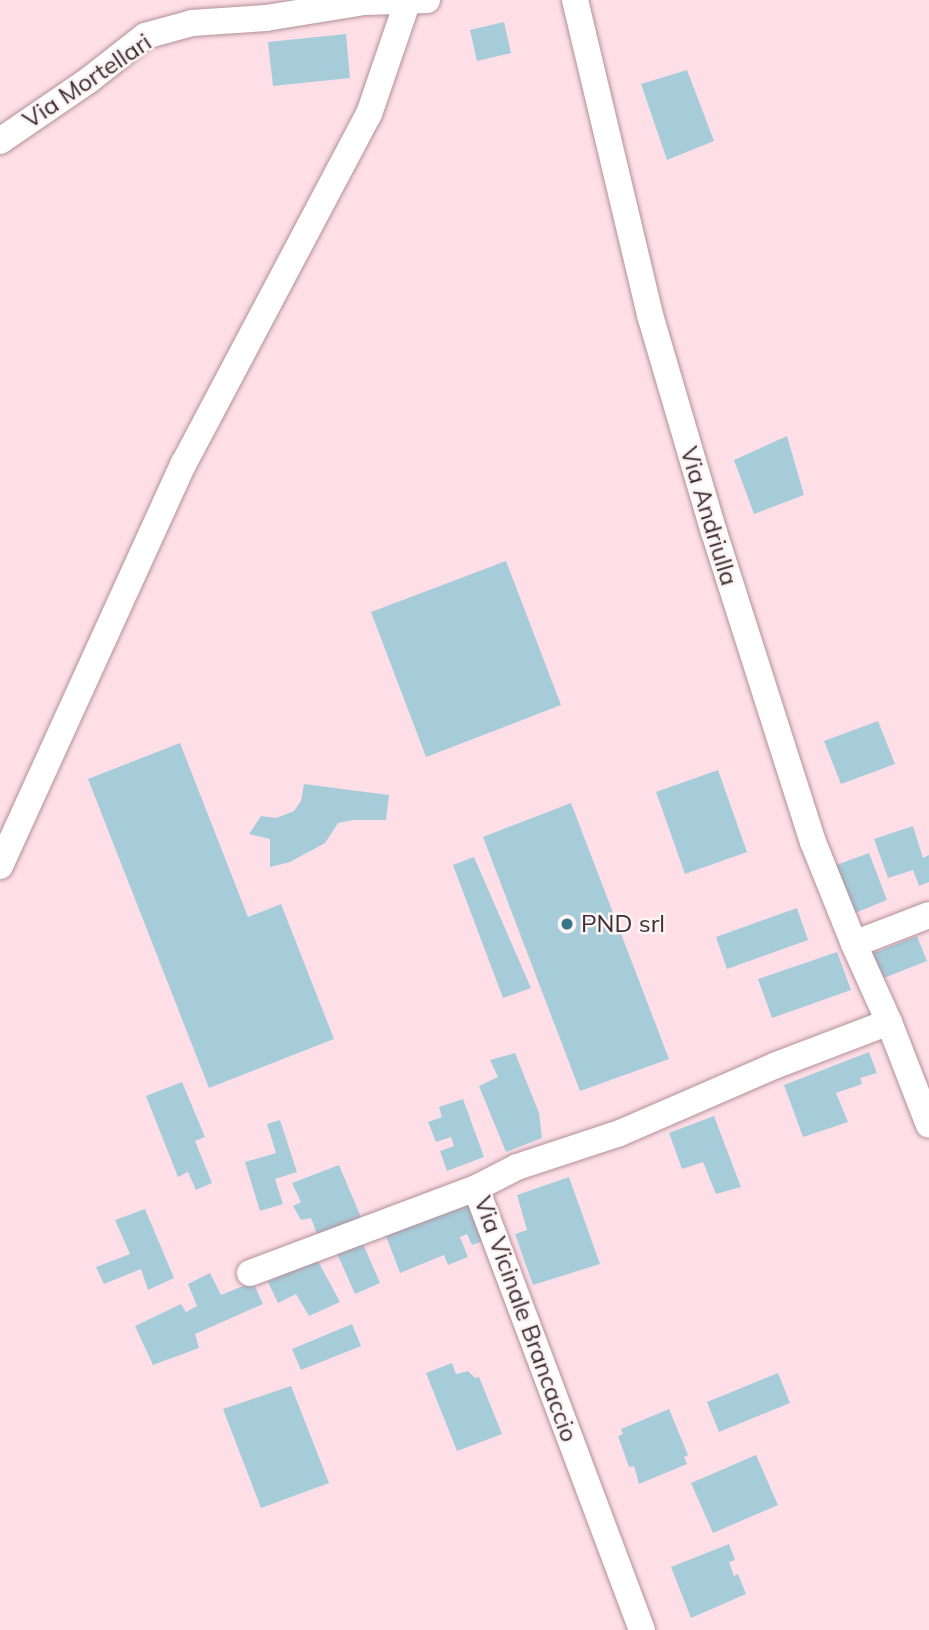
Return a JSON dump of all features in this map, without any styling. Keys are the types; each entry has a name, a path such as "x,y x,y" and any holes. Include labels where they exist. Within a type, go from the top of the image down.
{"street":[{"name":"Via Andriulla","path":"575,0 650,315 687,444 813,842 854,944"},
{"path":"0,866 184,463 369,114 414,1"},
{"name":"Via Mortellari","path":"0,141 89,80 145,36 192,23 266,18 365,2 414,1"},
{"path":"929,915 854,944 889,1022 929,1125"},
{"name":"Via Vicinale Brancaccio","path":"642,1630 531,1342 476,1188 517,1167 620,1133 774,1066 889,1022"},
{"path":"250,1273 476,1188"}],"building":[{"path":"504,22 511,53 477,61 470,30"},
{"path":"346,34 350,78 273,86 268,42"},
{"path":"687,70 714,141 667,160 641,84"},
{"path":"787,436 804,495 754,514 734,460"},
{"path":"506,561 561,705 426,757 371,612"},
{"path":"878,721 895,764 841,784 824,741"},
{"path":"180,743 248,917 281,904 334,1039 209,1088 88,779"},
{"path":"718,770 747,852 685,874 656,792"},
{"path":"304,784 389,795 386,820 338,823 325,843 290,862 270,867 270,839 249,834 261,816 276,818 294,811 301,801"},
{"name":"PND srl","path":"571,803 669,1059 580,1091 483,837"},
{"path":"913,826 923,858 929,855 929,882 919,886 913,870 888,878 874,839"},
{"path":"869,853 887,900 850,915 831,867"},
{"path":"474,857 531,988 503,998 453,865"},
{"path":"797,908 808,940 727,969 716,937"},
{"path":"917,936 927,961 881,979 871,954"},
{"path":"837,952 851,990 772,1018 758,979"},
{"path":"869,1052 877,1073 860,1078 862,1084 836,1093 848,1122 803,1137 784,1085"},
{"path":"515,1053 539,1113 542,1138 506,1152 479,1086 498,1077 490,1060"},
{"path":"182,1082 205,1137 195,1141 212,1183 196,1190 188,1172 178,1177 146,1096"},
{"path":"463,1099 484,1157 447,1171 440,1151 454,1146 451,1137 436,1142 428,1122 442,1117 439,1107"},
{"path":"714,1116 741,1187 716,1194 703,1162 682,1169 669,1133"},
{"path":"280,1120 297,1172 275,1179 283,1204 260,1211 245,1162 276,1153 267,1124"},
{"path":"339,1165 363,1222 320,1242 311,1218 301,1220 293,1206 301,1202 292,1183"},
{"path":"569,1177 600,1264 533,1285 515,1234 527,1230 517,1195"},
{"path":"469,1201 485,1240 472,1245 467,1234 460,1237 468,1257 448,1265 444,1255 400,1273 384,1231"},
{"path":"145,1209 174,1278 148,1290 141,1269 104,1284 96,1267 130,1254 115,1220"},
{"path":"360,1237 380,1283 355,1294 335,1249"},
{"path":"318,1261 340,1302 309,1316 296,1294 278,1303 268,1282 290,1270"},
{"path":"210,1273 221,1295 253,1282 263,1304 195,1334 199,1348 153,1365 135,1326 181,1304 186,1312 197,1306 188,1284"},
{"path":"352,1324 361,1346 301,1370 292,1349"},
{"path":"452,1363 456,1374 468,1371 475,1378 479,1377 502,1434 457,1451 426,1373"},
{"path":"778,1373 790,1403 719,1432 707,1402"},
{"path":"291,1386 329,1483 261,1508 223,1409"},
{"path":"669,1409 688,1455 684,1457 687,1464 639,1484 634,1466 629,1467 618,1436 623,1434 621,1429"},
{"path":"756,1455 778,1505 713,1533 691,1483"},
{"path":"729,1544 735,1560 729,1562 734,1576 738,1574 746,1594 691,1618 671,1567"}],"place":[{"name":"PND srl","path":"567,924"}]}
